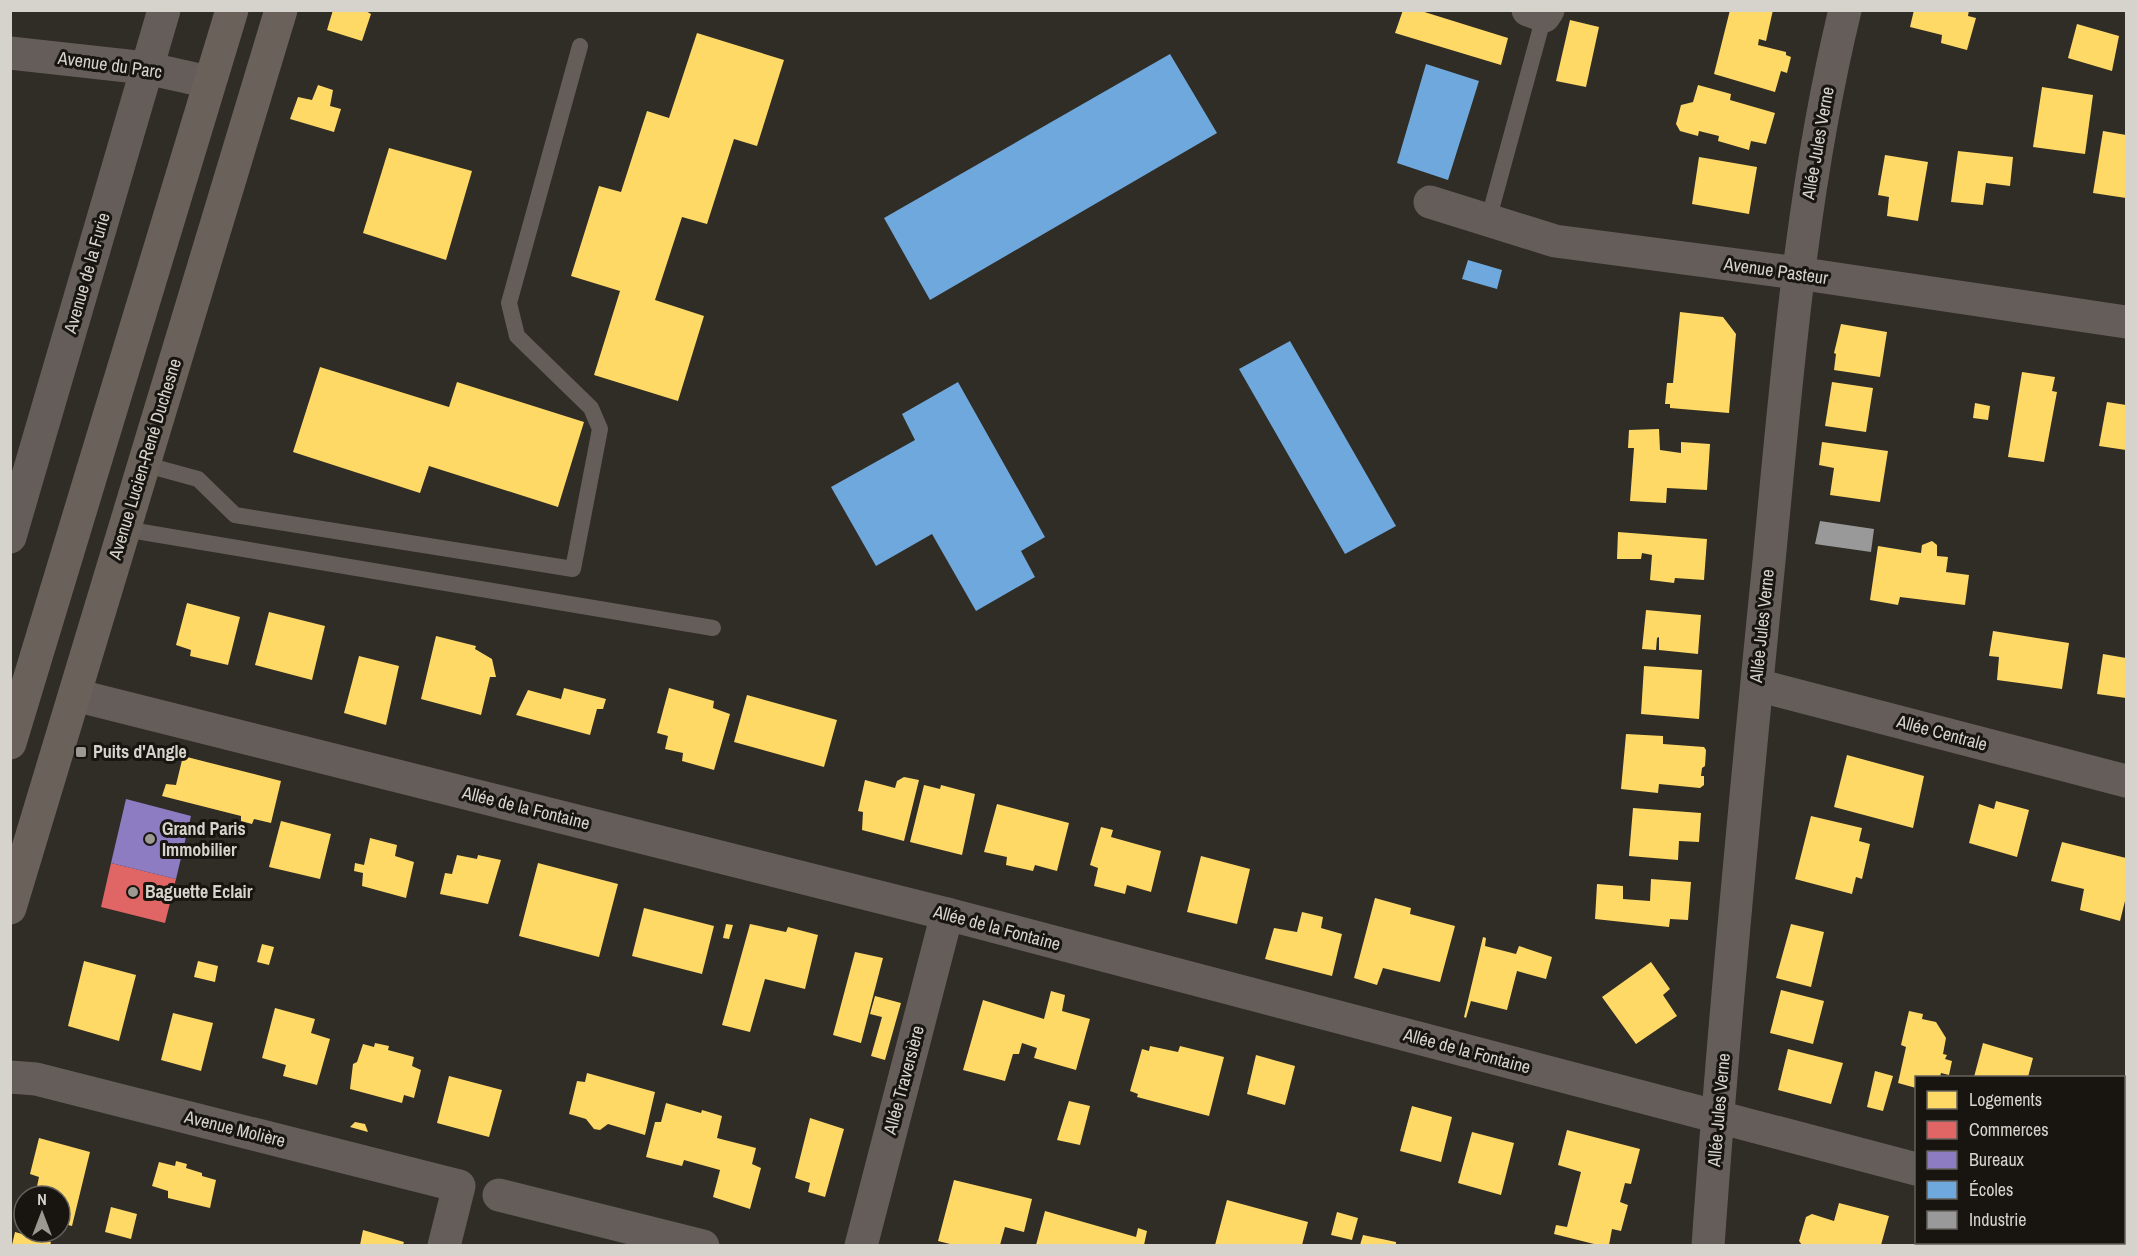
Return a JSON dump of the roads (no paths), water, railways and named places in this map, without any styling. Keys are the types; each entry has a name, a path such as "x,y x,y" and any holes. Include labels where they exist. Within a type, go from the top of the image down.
{"main road":[{"path":"10,743 231,10"},
{"name":"Avenue Lucien-René Duchesne","path":"10,908 281,10"}],"street":[{"name":"Avenue de la Furie","path":"10,537 164,10"},
{"name":"Allée Jules Verne","path":"1708,1245 1717,1117 1797,273 1817,136 1845,10"},
{"name":"Avenue du Parc","path":"10,53 146,68 209,82"},
{"name":"Avenue Pasteur","path":"1430,202 1555,242 1797,273 2127,322"},
{"name":"Allée Centrale","path":"1757,685 2127,781"},
{"name":"Allée de la Fontaine","path":"75,695 947,914 1915,1168"},
{"name":"Allée Traversière","path":"861,1245 947,914"},
{"name":"Avenue Molière","path":"10,1077 36,1079 459,1186 444,1245"},
{"path":"499,1196 703,1245"}],"lane":[{"path":"1488,220 1540,12"},
{"path":"143,464 198,479 235,515 573,569 600,429 591,408 517,336 509,303 580,46"},
{"path":"123,529 713,628"}],"place":[{"name":"Puits d'Angle","path":"81,752"},
{"name":"Grand Paris Immobilier","path":"150,839"},
{"name":"Baguette Eclair","path":"133,892"}]}
